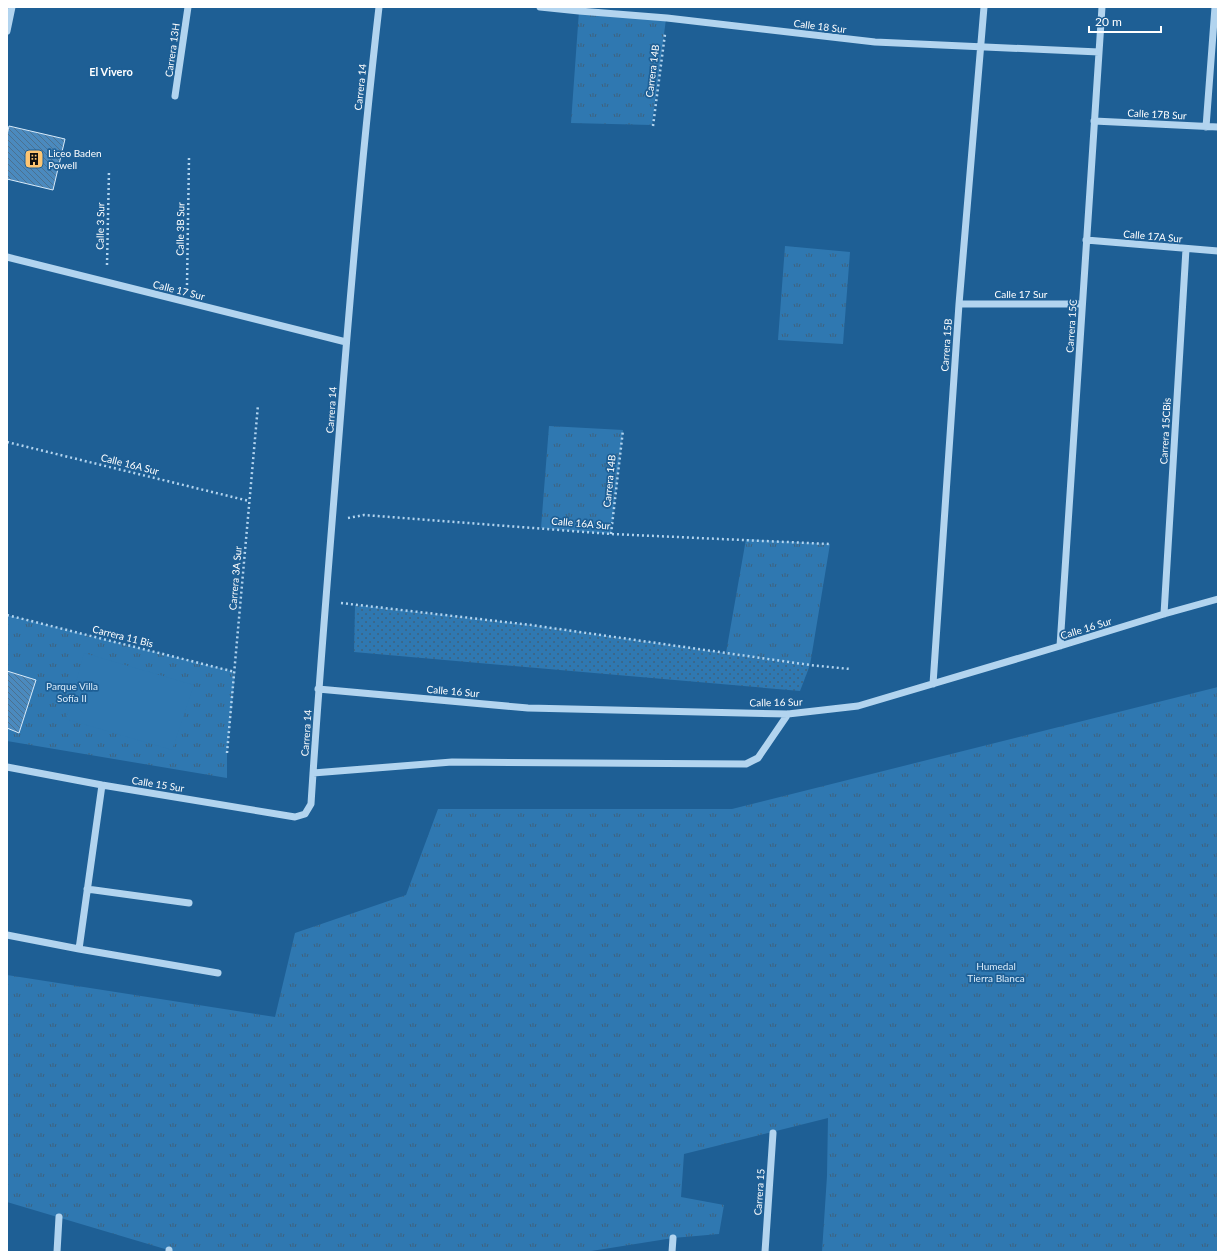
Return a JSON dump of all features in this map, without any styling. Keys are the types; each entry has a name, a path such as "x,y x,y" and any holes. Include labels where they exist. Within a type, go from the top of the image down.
{"street":[{"path":"7,31 12,7"},
{"name":"Carrera 13H","path":"175,96 188,7"},
{"name":"Carrera 14","path":"305,814 311,804 318,689 346,342 368,105 380,7"},
{"name":"Calle 18 Sur","path":"540,7 667,18 875,42 1099,52"},
{"name":"Carrera 15B","path":"933,684 959,304 984,7"},
{"name":"Carrera 15C","path":"1060,646 1102,7"},
{"path":"1206,127 1215,7"},
{"name":"Calle 17B Sur","path":"1094,122 1218,127"},
{"name":"Calle 17A Sur","path":"1086,240 1218,251"},
{"name":"Carrera 15CBis","path":"1164,614 1186,249"},
{"name":"Calle 17 Sur","path":"7,257 346,342"},
{"name":"Calle 17 Sur","path":"959,304 1082,304"},
{"name":"Calle 16 Sur","path":"318,689 528,708 788,714 858,706 1218,599"},
{"path":"313,772 452,762 746,764 758,758 788,714"},
{"name":"Calle 15 Sur","path":"7,767 102,785 295,817 305,814"},
{"path":"79,949 102,785"},
{"path":"87,889 189,903"},
{"path":"7,935 218,973"},
{"name":"Carrera 15","path":"765,1252 773,1133"},
{"path":"57,1252 59,1217"},
{"path":"672,1252 673,1238"}],"path":[{"name":"Carrera 14B","path":"653,126 667,18"},
{"name":"Calle 3B Sur","path":"186,302 189,157"},
{"name":"Calle 3 Sur","path":"107,282 109,170"},
{"name":"Carrera 3A Sur","path":"228,753 258,405"},
{"name":"Carrera 14B","path":"611,534 623,430"},
{"name":"Calle 16A Sur","path":"7,442 249,501"},
{"name":"Calle 16A Sur","path":"332,521 364,515 611,534 830,544"},
{"path":"325,601 531,625 810,665 850,669"},
{"name":"Carrera 11 Bis","path":"7,615 235,672"}],"green space":[{"path":"579,11 666,19 652,125 571,123"},
{"path":"785,246 850,252 843,344 778,340"},
{"path":"549,426 623,430 611,534 541,528"},
{"path":"746,539 830,544 810,665 726,653"},
{"path":"355,605 531,625 810,665 800,691 354,652"},
{"name":"Parque Villa Sofía II","path":"7,615 235,672 227,753 227,778 7,741"},
{"path":"84,653 194,685 172,750 66,719"},
{"name":"Humedal Tierra Blanca","path":"1218,687 1218,1252 822,1252 827,1176 828,1118 684,1154 681,1197 724,1205 719,1234 673,1238 585,1252 175,1252 7,1202 7,975 275,1017 295,933 406,895 438,809 732,809"}],"building":[{"name":"Liceo Baden Powell","path":"9,126 65,139 53,190 7,179 7,135"},
{"path":"7,671 36,680 19,733 7,728"}],"place":[{"name":"Liceo Baden Powell","path":"34,159"}],"district":[{"name":"El Vivero","path":"111,72"}]}
